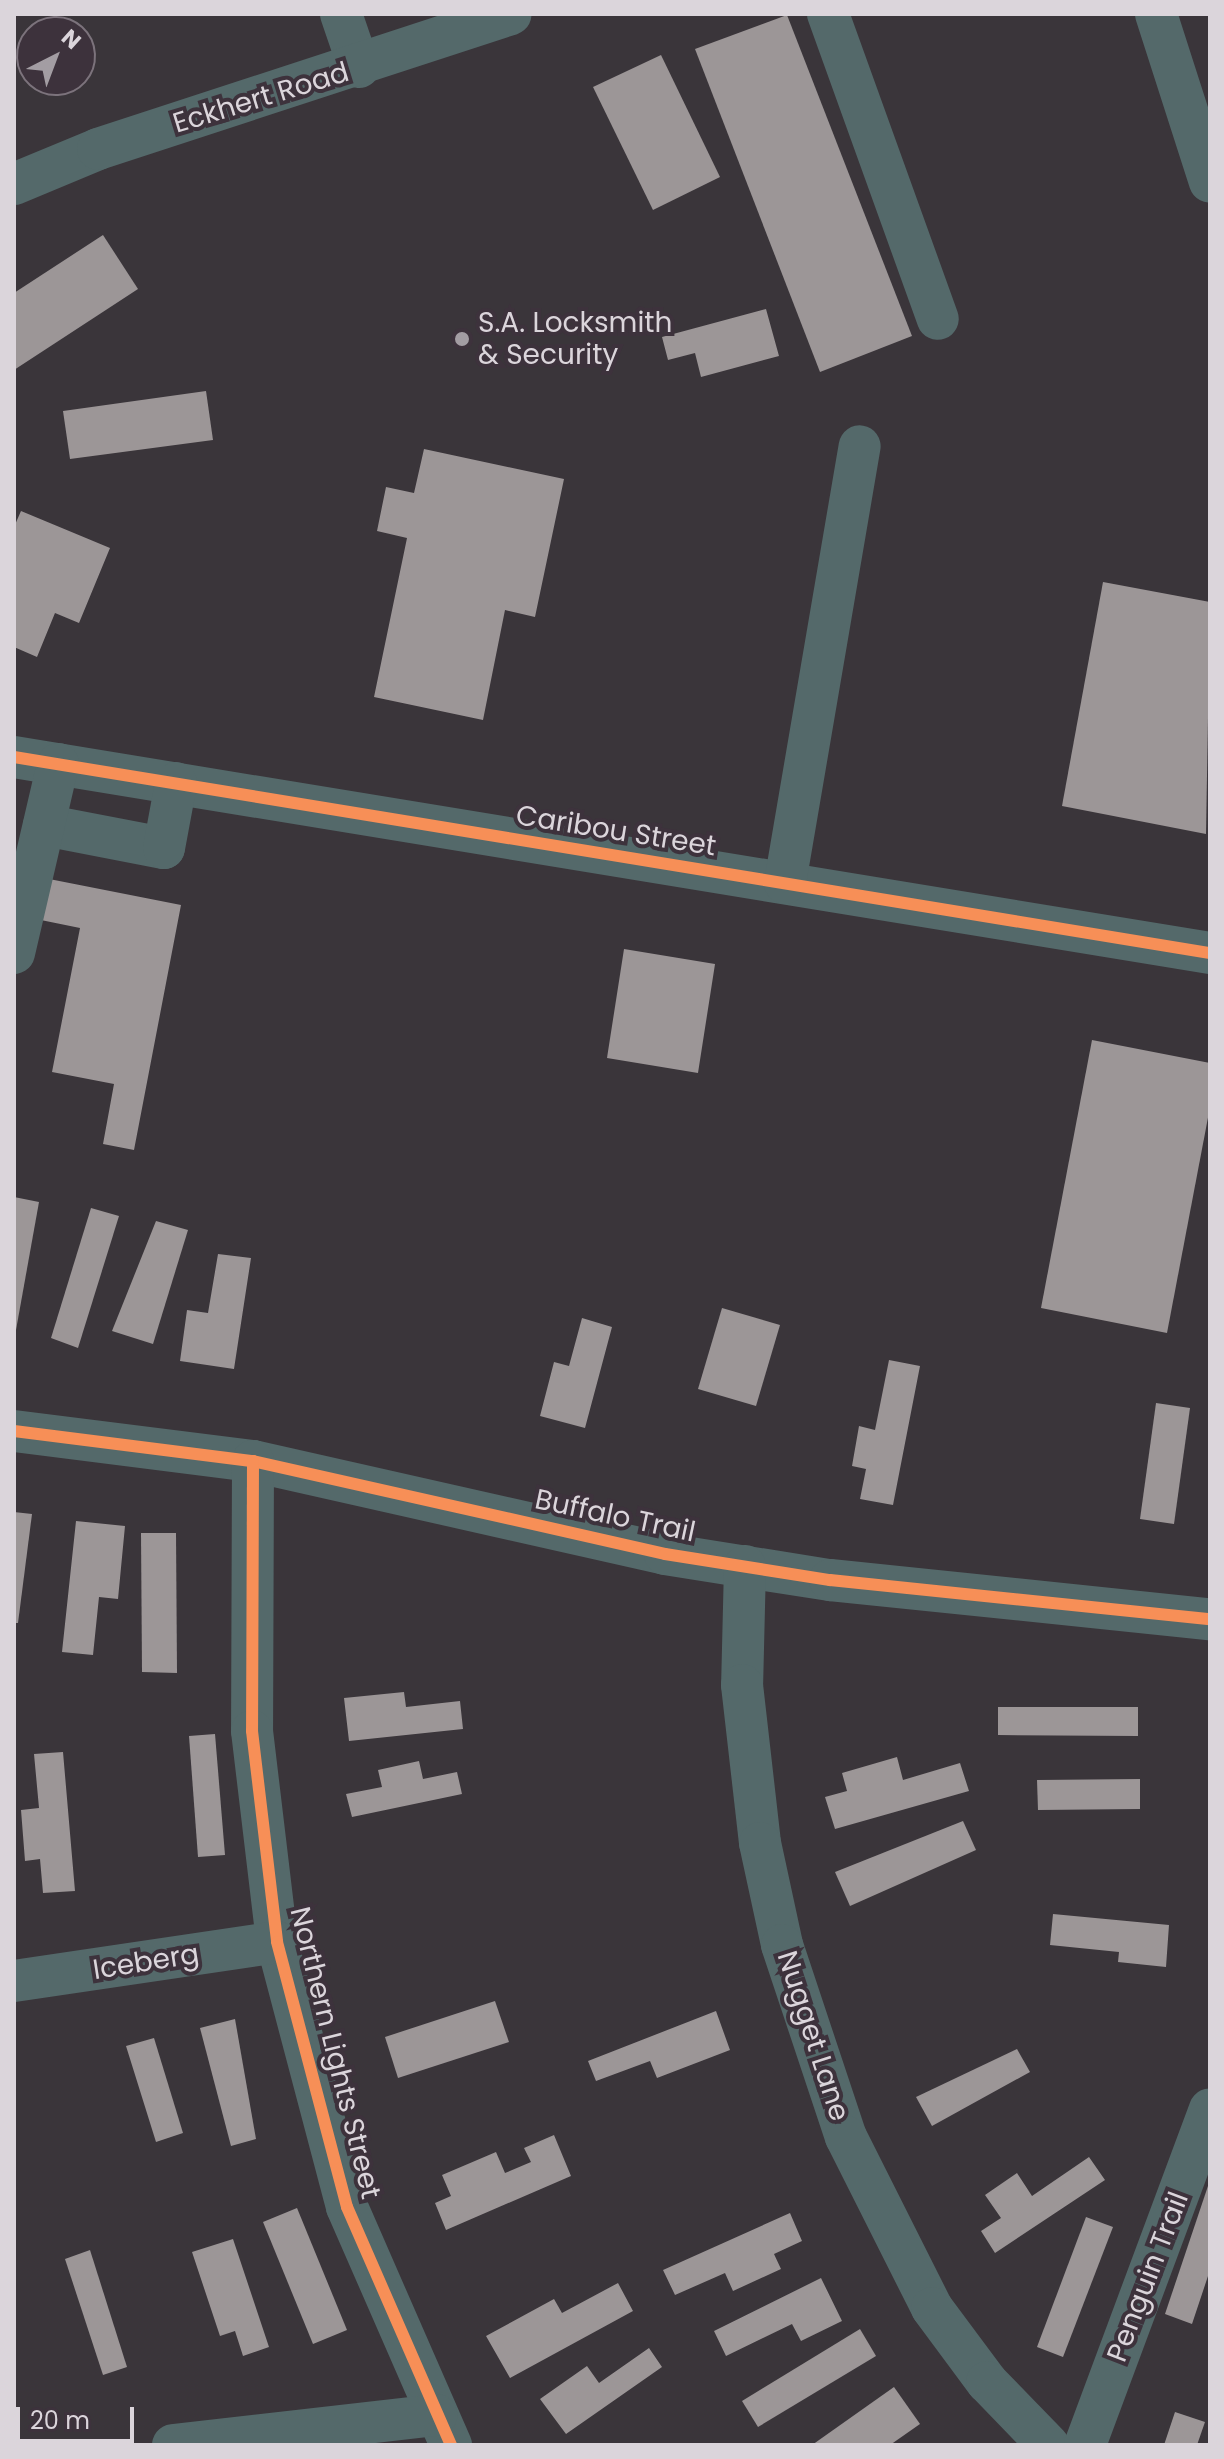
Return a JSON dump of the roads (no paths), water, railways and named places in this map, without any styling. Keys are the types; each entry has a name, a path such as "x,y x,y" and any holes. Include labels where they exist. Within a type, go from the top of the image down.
{"street":[{"path":"341,14 359,67"},
{"name":"Eckhert Road","path":"14,184 98,149 359,67 510,14"},
{"path":"828,14 938,319"},
{"path":"1156,14 1198,121 1210,182"},
{"path":"785,883 860,446"},
{"name":"Caribou Street","path":"14,757 1210,953"},
{"path":"14,953 58,764"},
{"path":"44,825 164,848 176,783"},
{"name":"Buffalo Trail","path":"14,1431 253,1461 745,1566 1210,1619"},
{"name":"Northern Lights Street","path":"253,1461 252,1731 277,1942 347,2207 444,2430"},
{"name":"Nugget Lane","path":"745,1566 742,1685 760,1843 782,1945 846,2137 932,2308 987,2382 1048,2445"},
{"name":"Iceberg","path":"14,1981 277,1942"},
{"name":"Penguin Trail","path":"1085,2445 1209,2115"},
{"path":"173,2445 444,2430"}],"place":[{"name":"S.A. Locksmith & Security","path":"462,339"}]}
